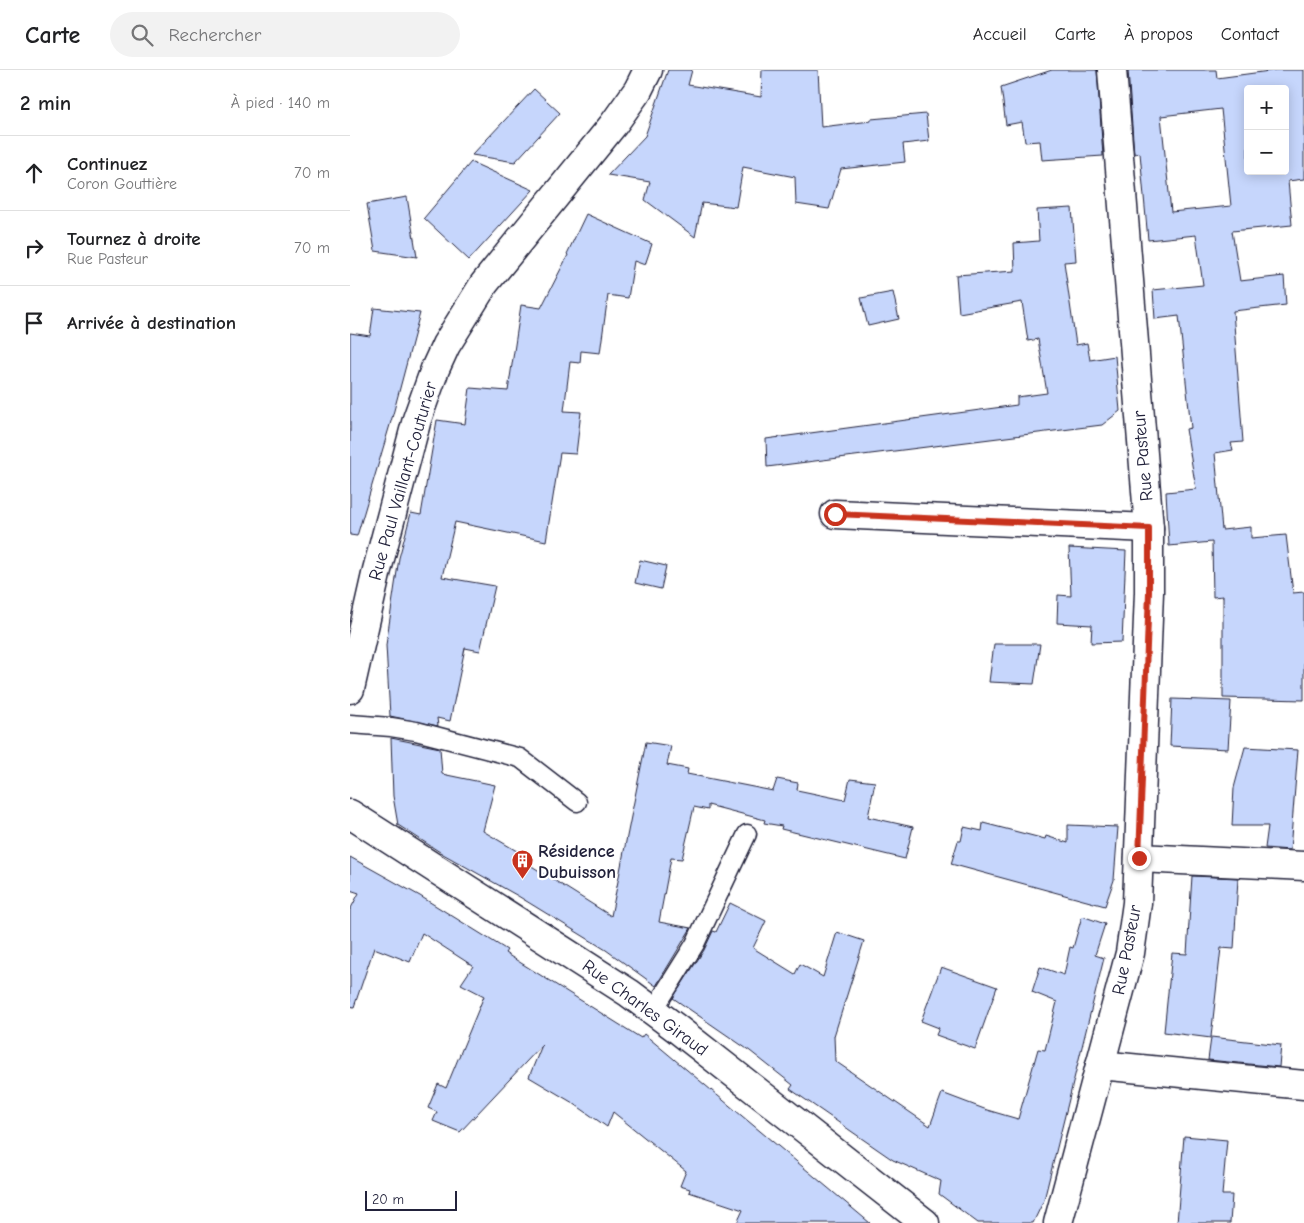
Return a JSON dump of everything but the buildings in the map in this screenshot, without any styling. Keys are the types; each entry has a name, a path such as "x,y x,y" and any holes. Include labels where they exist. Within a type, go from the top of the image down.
{"street":[{"name":"Rue Paul Vaillant-Couturier","path":"350,689 377,570 417,419 435,368 446,345 484,284 613,125 638,90 648,70"},
{"name":"Rue Pasteur","path":"1058,1223 1132,944 1136,918 1139,858 1149,592 1149,528 1112,70"},
{"path":"835,514 1149,528"},
{"name":"Rue Charles Giraud","path":"350,814 596,972 653,1011 925,1223"},
{"path":"1139,858 1304,866"},
{"path":"1100,1065 1304,1085"}],"lane":[{"path":"350,724 416,731 520,758 578,802"},
{"path":"653,1011 695,944 748,834"}],"place":[{"name":"Résidence Dubuisson","path":"522,880"}],"route":[{"path":"835,514 1149,528 1150,572 1139,858"}]}
